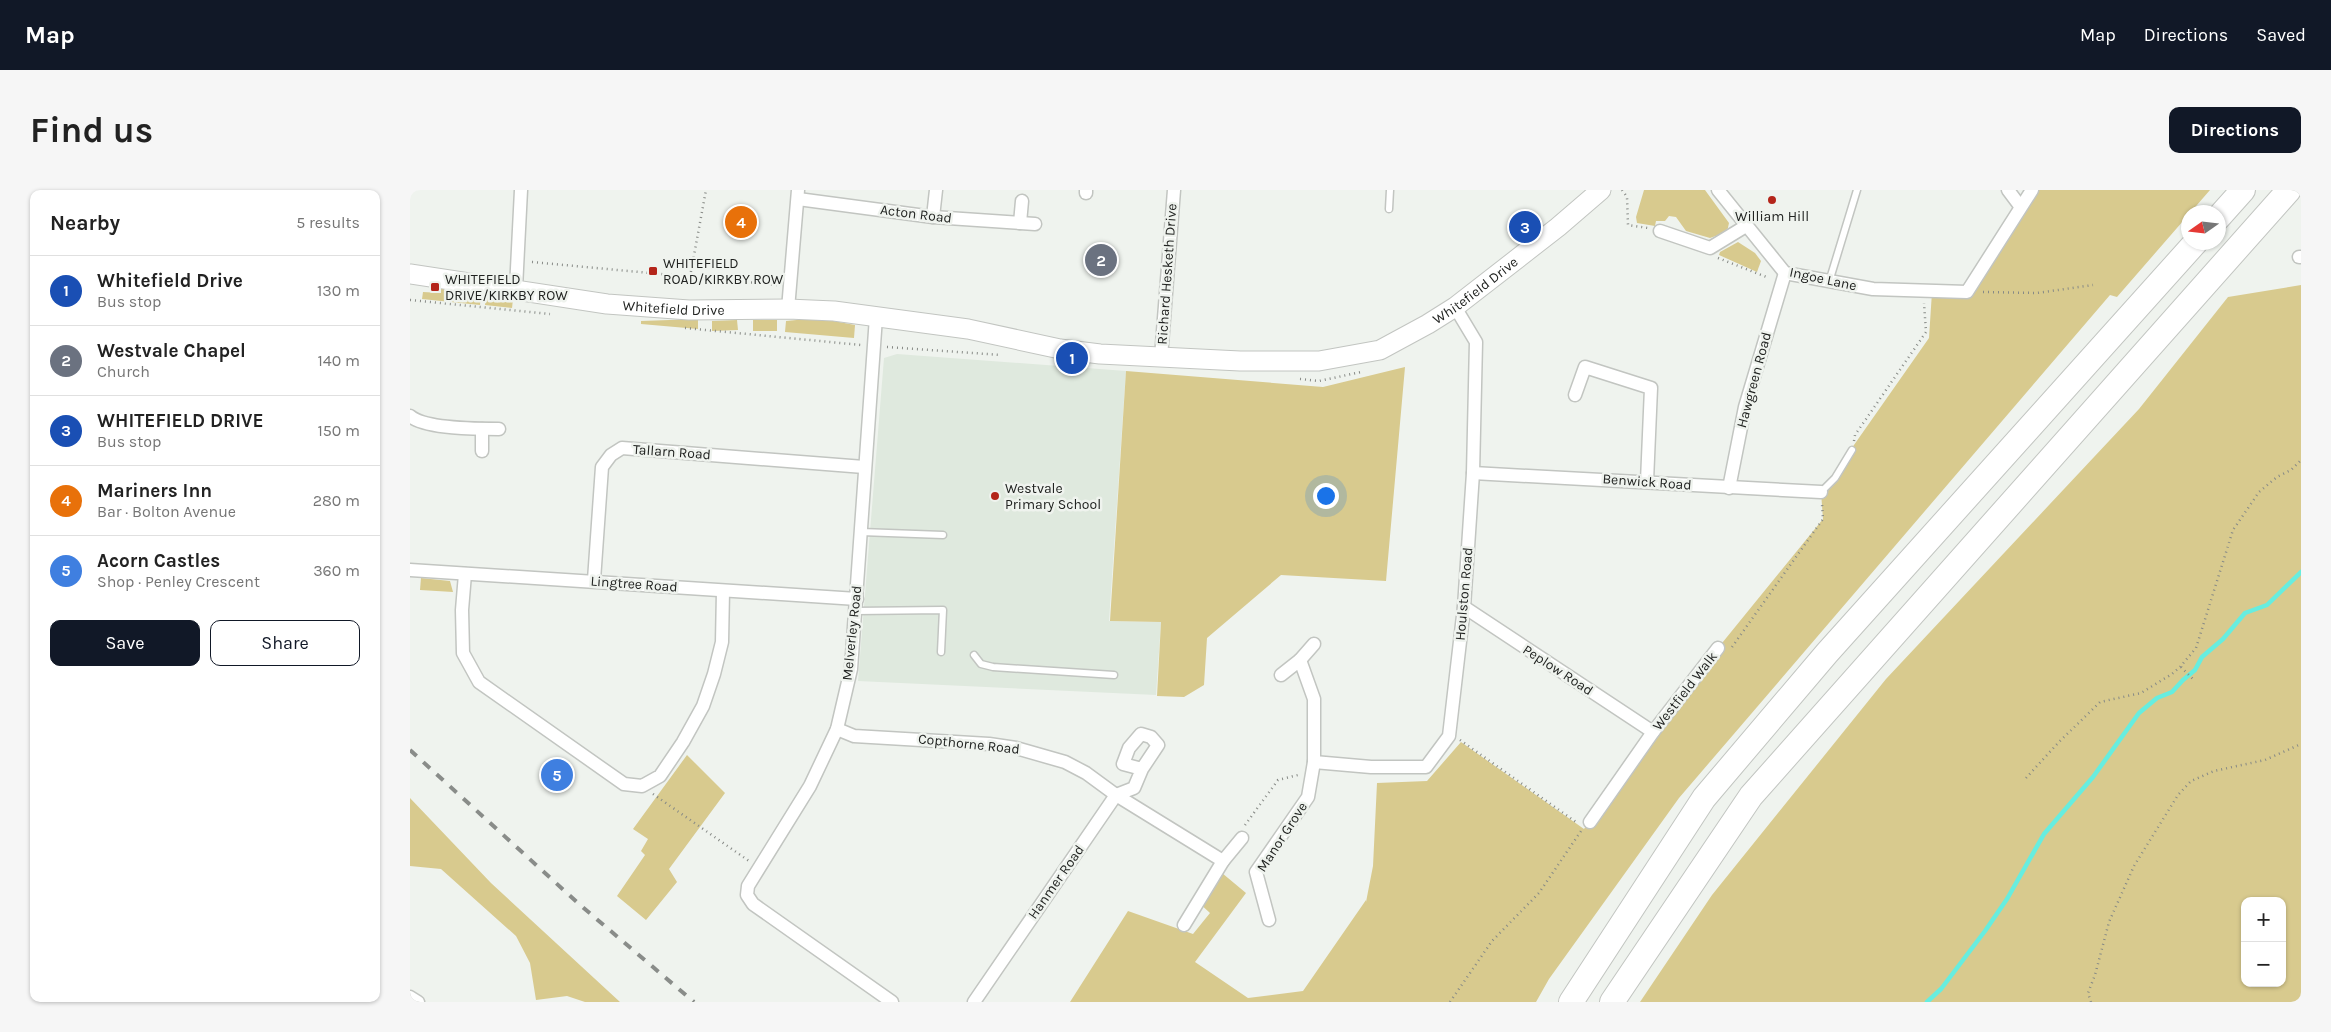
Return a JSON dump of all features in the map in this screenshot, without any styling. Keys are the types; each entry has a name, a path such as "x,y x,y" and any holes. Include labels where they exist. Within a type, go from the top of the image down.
{"highway":[{"path":"2226,209 2243,190"},
{"path":"1612,1002 1751,796 2289,190"},
{"path":"1571,1002 1704,798 1833,646 2189,250"}],"main road":[{"name":"Whitefield Drive","path":"410,274 516,288 607,304 689,310 788,309 834,311 968,328 1060,349 1100,354 1280,362 1319,361 1380,350 1400,341 1455,307 1558,227 1595,192"}],"street":[{"path":"516,288 522,190"},
{"path":"933,217 936,190"},
{"name":"Richard Hesketh Drive","path":"1161,357 1174,190"},
{"name":"Ingoe Lane","path":"1718,190 1783,278 1829,282 1873,289 1967,292"},
{"path":"2008,190 2020,206"},
{"path":"1967,292 2020,206 2032,190"},
{"path":"788,309 798,194"},
{"name":"Acton Road","path":"798,194 933,217 1035,224"},
{"path":"1020,223 1022,201"},
{"path":"1660,230 1710,248 1746,226"},
{"name":"Hawgreen Road","path":"1729,488 1745,407 1783,278"},
{"name":"Houlston Road","path":"1314,767 1426,767 1449,736 1464,607 1472,473 1476,342 1455,307"},
{"name":"Melverley Road","path":"876,316 851,669 836,729 810,786 748,886 748,895 753,904 892,1002"},
{"path":"1576,395 1585,367 1651,388 1647,481"},
{"path":"410,416 417,422 432,425 499,429"},
{"path":"482,429 482,451"},
{"name":"Tallarn Road","path":"594,580 602,467 611,455 622,448 864,467"},
{"name":"Benwick Road","path":"1472,473 1647,481 1729,488 1820,492"},
{"name":"Lingtree Road","path":"410,570 811,595 856,605"},
{"path":"465,574 462,610 463,653 479,682 624,784 642,786 660,776 683,742 703,706 722,642 723,591"},
{"name":"Peplow Road","path":"1464,607 1653,732"},
{"path":"1281,675 1300,660 1314,644"},
{"name":"Westfield Walk","path":"1590,822 1653,732 1718,648"},
{"name":"Manor Grove","path":"1269,920 1256,872 1308,797 1314,767 1314,699 1300,660"},
{"name":"Copthorne Road","path":"836,729 854,736 948,740 1016,748 1064,762 1086,772 1116,795 1223,861"},
{"name":"Hanmer Road","path":"974,1002 1116,795 1134,788 1142,769"},
{"path":"1184,925 1223,861 1242,838"},
{"path":"410,997 418,1002"}],"lane":[{"path":"1389,209 1390,190"},
{"path":"1829,282 1857,190"},
{"path":"1820,492 1835,478 1852,450"},
{"path":"862,532 943,535"},
{"path":"856,605 943,610 941,652"},
{"path":"974,655 981,664 993,667 1114,675"}],"path":[{"path":"690,277 706,190"},
{"path":"1622,190 1627,197 1628,225 1660,230"},
{"path":"1710,248 1716,257 1783,278"},
{"path":"518,260 790,286"},
{"path":"1967,292 2037,293 2093,285"},
{"path":"1852,450 1855,435 1926,332 1923,292"},
{"path":"2026,778 2100,702 2141,693 2180,667 2196,648 2233,530 2259,492 2277,477 2291,470 2301,460"},
{"name":"Westfield Walk","path":"1718,648 1733,647 1823,519 1820,492"},
{"path":"2180,667 2194,680"},
{"path":"1449,736 1459,740 1583,828 1539,893 1492,942 1450,1002"},
{"path":"2091,1002 2088,993 2109,922 2134,866 2178,795 2191,781 2214,771 2265,760 2301,744"},
{"path":"1242,838 1241,830 1278,780 1314,767"},
{"path":"642,786 759,868"}],"shaded area":[{"path":"1644,190 1705,190 1729,223 1727,232 1710,238 1686,231 1676,217 1669,216 1665,221 1656,221 1655,226 1637,223 1636,217"},
{"path":"2035,190 2210,190 2197,205 2181,205 2181,223 2117,297 2110,295 1679,798 1549,979 1536,1002 1070,1002 1128,911 1193,934 1210,913 1198,902 1222,873 1246,893 1195,962 1248,998 1303,991 1366,900 1366,902 1373,866 1377,783 1427,781 1461,742 1584,829 1718,648 1823,519 1821,492 1929,338 1932,292 1967,292"},
{"path":"1738,242 1755,253 1761,261 1757,272 1719,255 1720,252"},
{"path":"2301,285 2301,1002 1640,1002 1712,895 1886,679 2139,409 2228,297"},
{"path":"441,287 481,294 480,305 422,299 423,292 441,293"},
{"path":"486,295 513,299 512,308 485,305"},
{"path":"698,319 698,329 641,324 641,321"},
{"path":"737,320 738,330 712,331 712,321"},
{"path":"753,320 777,320 777,331 753,331"},
{"path":"828,320 855,325 854,338 785,332 786,321"},
{"name":"Westvale Primary School","path":"897,354 1126,371 1109,621 1161,622 1156,695 858,681 884,358"},
{"path":"1405,367 1386,581 1281,575 1207,638 1204,685 1184,697 1157,696 1161,622 1110,621 1126,371 1323,387"},
{"path":"421,578 450,581 453,592 420,590"},
{"path":"687,755 725,793 669,869 677,882 646,920 617,896 645,855 641,851 648,839 633,829"},
{"path":"410,798 491,883 620,1002 585,1002 567,996 536,1000 530,963 516,936 441,869 410,866"}],"waterway":[{"path":"1927,1002 1941,989 1985,931 2007,899 2044,834 2093,777 2139,713 2157,698 2172,692 2195,670 2202,657 2223,639 2245,613 2267,605 2301,572"}],"railway":[{"path":"410,750 579,904 694,1002"}],"place":[{"name":"William Hill","path":"1772,200"},
{"name":"Mariners Inn","path":"741,222"},
{"name":"WHITEFIELD DRIVE","path":"1525,227"},
{"name":"Westvale Chapel","path":"1101,260"},
{"name":"WHITEFIELD ROAD/KIRKBY ROW","path":"653,271"},
{"name":"WHITEFIELD DRIVE/KIRKBY ROW","path":"435,287"},
{"name":"Whitefield Drive","path":"1072,358"},
{"name":"Westvale Primary School","path":"995,496"},
{"name":"Acorn Castles","path":"557,775"}]}
